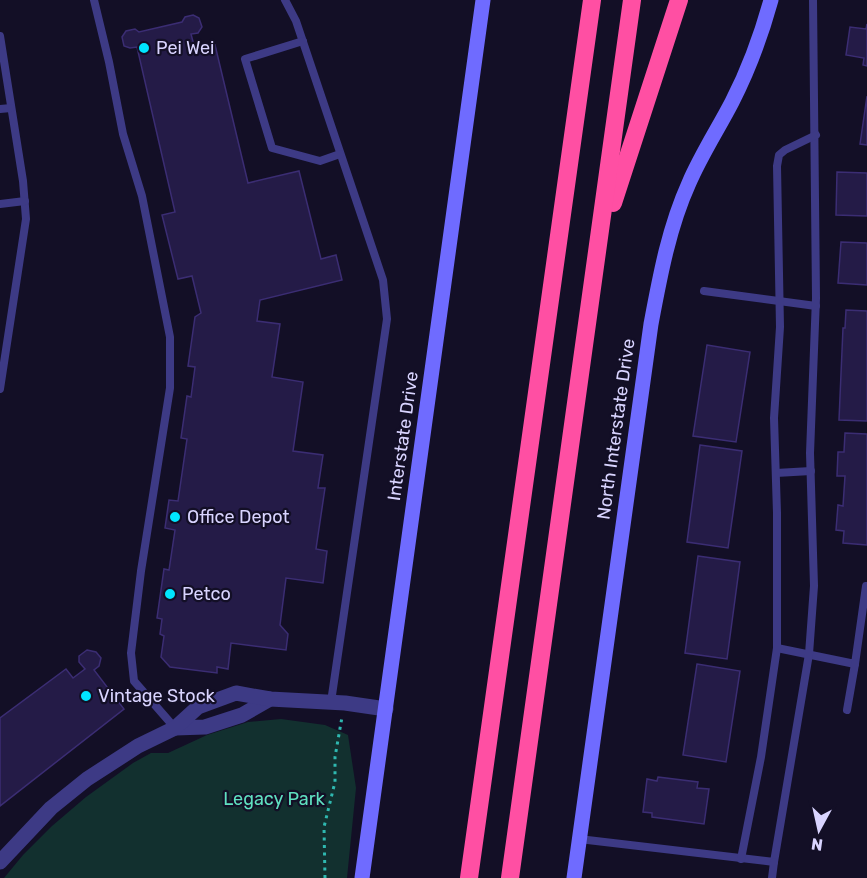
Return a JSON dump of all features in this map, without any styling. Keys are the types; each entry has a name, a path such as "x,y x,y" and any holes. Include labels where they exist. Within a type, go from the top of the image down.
{"highway":[{"path":"469,878 592,0"},
{"path":"510,878 632,0"},
{"path":"597,251 679,0"}],"street":[{"name":"Interstate Drive","path":"362,878 483,0"},
{"name":"North Interstate Drive","path":"574,878 651,324 661,272 688,184 747,72 770,2"},
{"path":"1,857 51,808 87,779 138,746 175,728 198,707 236,693 270,699 338,703 386,710"},
{"path":"175,728 205,727 242,715 270,699"}],"lane":[{"path":"94,0 100,18 123,134 142,196 170,337 170,388 141,572 131,653 134,681 175,728"},
{"path":"285,0 296,21 383,280 387,319 338,703"},
{"path":"772,878 809,654 814,586 811,471 816,306 813,0"},
{"path":"0,36 23,181 26,219 0,388"},
{"path":"303,41 245,59 272,148 320,161 340,154"},
{"path":"0,109 11,108"},
{"path":"741,859 761,756 777,648 774,418 780,327 777,166 779,155 785,150 816,135"},
{"path":"0,204 25,201"},
{"path":"704,291 816,306"},
{"path":"776,473 811,471"},
{"path":"847,710 866,586"},
{"path":"777,648 855,664"},
{"path":"579,839 774,862"}],"path":[{"path":"325,878 324,827 335,782 338,703"}],"green space":[{"name":"Legacy Park","path":"281,719 325,725 348,735 356,788 347,878 4,878 52,826 86,797 133,763 151,753 168,753 207,735 248,722"}],"building":[{"path":"193,15 199,18 202,27 198,33 191,34 196,53 203,52 202,48 215,45 248,183 299,171 321,259 336,255 342,280 260,300 257,321 280,324 272,377 303,382 293,451 323,455 318,488 325,488 316,549 327,551 323,583 286,578 280,625 288,634 286,650 231,643 228,669 217,667 217,673 170,667 161,657 164,636 160,634 162,619 157,618 164,569 169,570 175,530 165,528 169,500 178,501 187,439 181,438 187,396 191,397 195,367 188,366 195,317 201,313 192,276 178,279 162,215 175,212 137,47 124,46 122,37 126,31 135,29 139,32 182,22 185,17"},
{"path":"867,24 867,66 863,65 864,58 846,55 850,27 866,29"},
{"path":"867,96 867,145 860,144"},
{"path":"837,172 867,173 867,216 836,215"},
{"path":"841,242 867,243 867,285 838,283"},
{"path":"846,310 867,311 867,421 839,420 843,328 845,328"},
{"path":"707,345 750,352 736,442 693,436"},
{"path":"845,433 867,434 867,545 843,543 844,531 836,530 838,505 843,506 845,476 837,476 838,452 844,452"},
{"path":"700,445 742,451 728,548 687,542"},
{"path":"698,556 740,562 727,659 685,653"},
{"path":"87,650 96,652 101,658 99,666 94,670 124,709 0,806 0,718 66,669 73,678 85,669 79,662 79,656"},
{"path":"697,664 740,671 726,762 683,755"},
{"path":"658,777 698,782 697,788 709,789 704,824 652,817 652,813 643,812 647,779 657,781"}],"place":[{"name":"Pei Wei","path":"144,48"},
{"name":"Office Depot","path":"175,517"},
{"name":"Petco","path":"170,594"},
{"name":"Vintage Stock","path":"86,696"}]}
